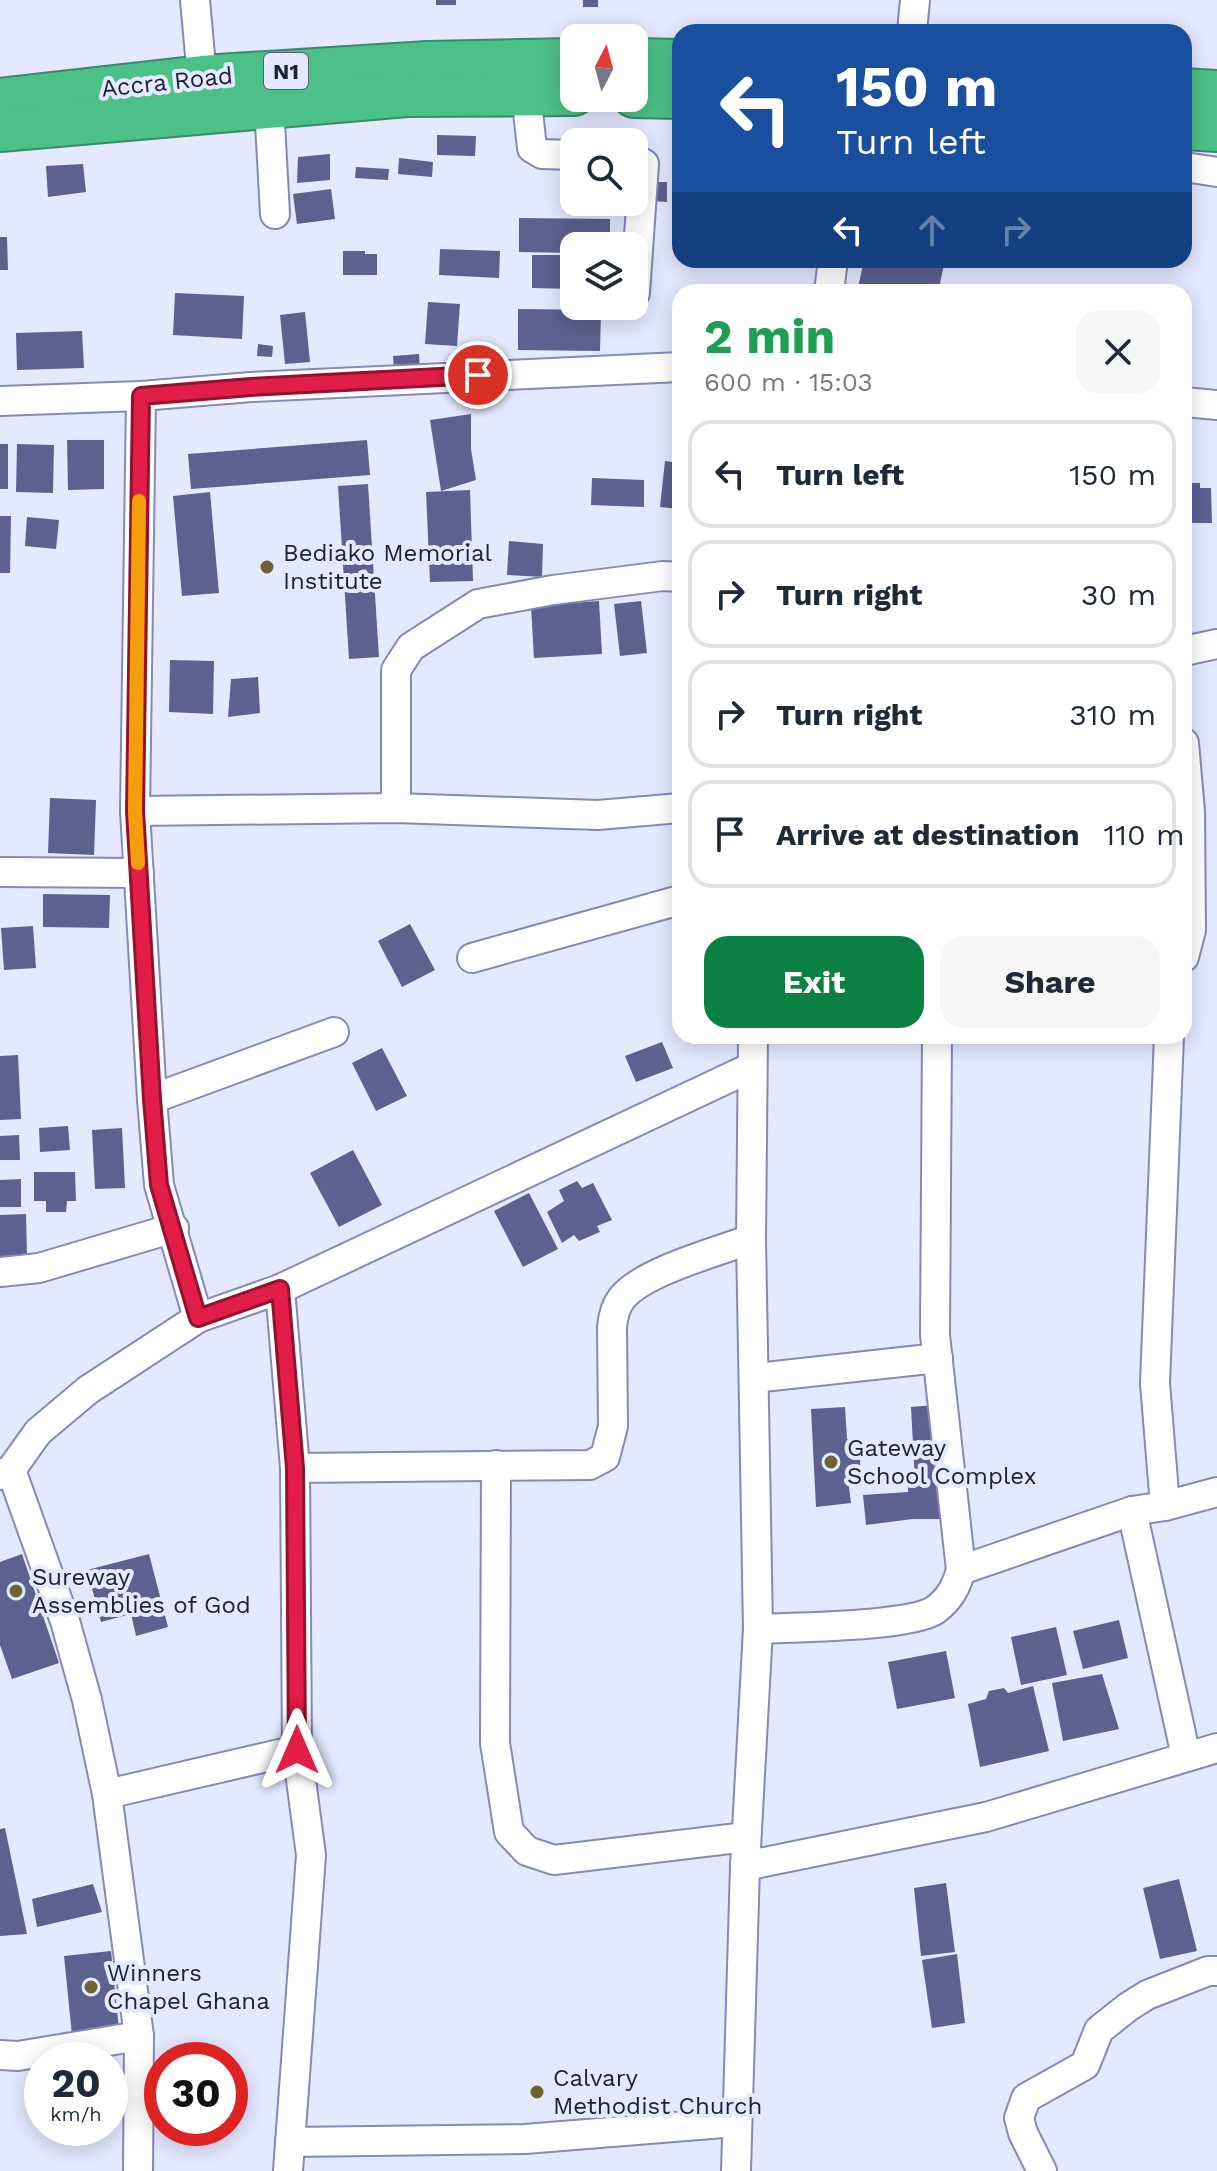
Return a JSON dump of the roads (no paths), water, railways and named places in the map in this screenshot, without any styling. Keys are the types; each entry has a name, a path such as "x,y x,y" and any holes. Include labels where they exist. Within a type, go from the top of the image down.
{"highway":[{"name":"Accra Road","path":"2,126 202,77 428,63 560,60"},
{"path":"648,60 672,61"},
{"path":"1192,90 1217,92"},
{"name":"Accra Road","path":"2,126 407,95 560,94"},
{"path":"648,96 672,97"},
{"path":"1192,128 1217,130"}],"street":[{"path":"195,0 202,77"},
{"path":"913,24 915,0"},
{"path":"526,93 532,148 542,154 560,155"},
{"path":"269,105 275,214"},
{"path":"1192,167 1217,172"},
{"path":"0,401 672,367"},
{"path":"141,396 135,811 152,1099 159,1185 198,1318"},
{"path":"1192,403 1217,405"},
{"path":"396,808 396,670 411,647 478,604 553,590 672,577"},
{"path":"1192,649 1217,644"},
{"path":"135,811 396,808 598,815 672,809"},
{"path":"1192,847 1197,936"},
{"path":"0,872 139,873"},
{"path":"472,958 672,902"},
{"path":"152,1099 334,1032"},
{"path":"736,2171 746,1837 758,1629 751,1239 753,1044"},
{"path":"758,1629 900,1621 933,1611 955,1591 961,1570 935,1335 937,1044"},
{"path":"1165,1506 1155,1383 1169,1044"},
{"path":"138,2171 139,2036 107,1794 87,1700 65,1621 5,1473 38,1432 88,1390 198,1318 280,1289 752,1067"},
{"path":"0,1272 39,1268 174,1228"},
{"path":"295,1468 590,1465 605,1457 613,1426 612,1327 614,1311 622,1297 644,1279 751,1239"},
{"path":"280,1289 295,1468 297,1750 311,1855 288,2171"},
{"path":"755,1378 938,1358"},
{"path":"496,1465 495,1743 509,1832 527,1851 554,1860 746,1837"},
{"path":"961,1570 1132,1511 1217,1492"},
{"path":"1132,1511 1186,1756"},
{"path":"745,1866 986,1817 1217,1748"},
{"path":"107,1794 297,1750"},
{"path":"1042,2171 1019,2118 1026,2098 1085,2065 1099,2030 1128,2007 1147,1995 1208,1971 1217,1971"},
{"path":"0,2055 18,2056 139,2036"},
{"path":"290,2142 525,2139 736,2122"}],"place":[{"name":"Bediako Memorial Institute","path":"267,567"},
{"name":"Gateway School Complex","path":"831,1462"},
{"name":"Sureway Assemblies of God","path":"16,1591"},
{"name":"Winners Chapel Ghana","path":"91,1987"},
{"name":"Calvary Methodist Church","path":"537,2092"}]}
